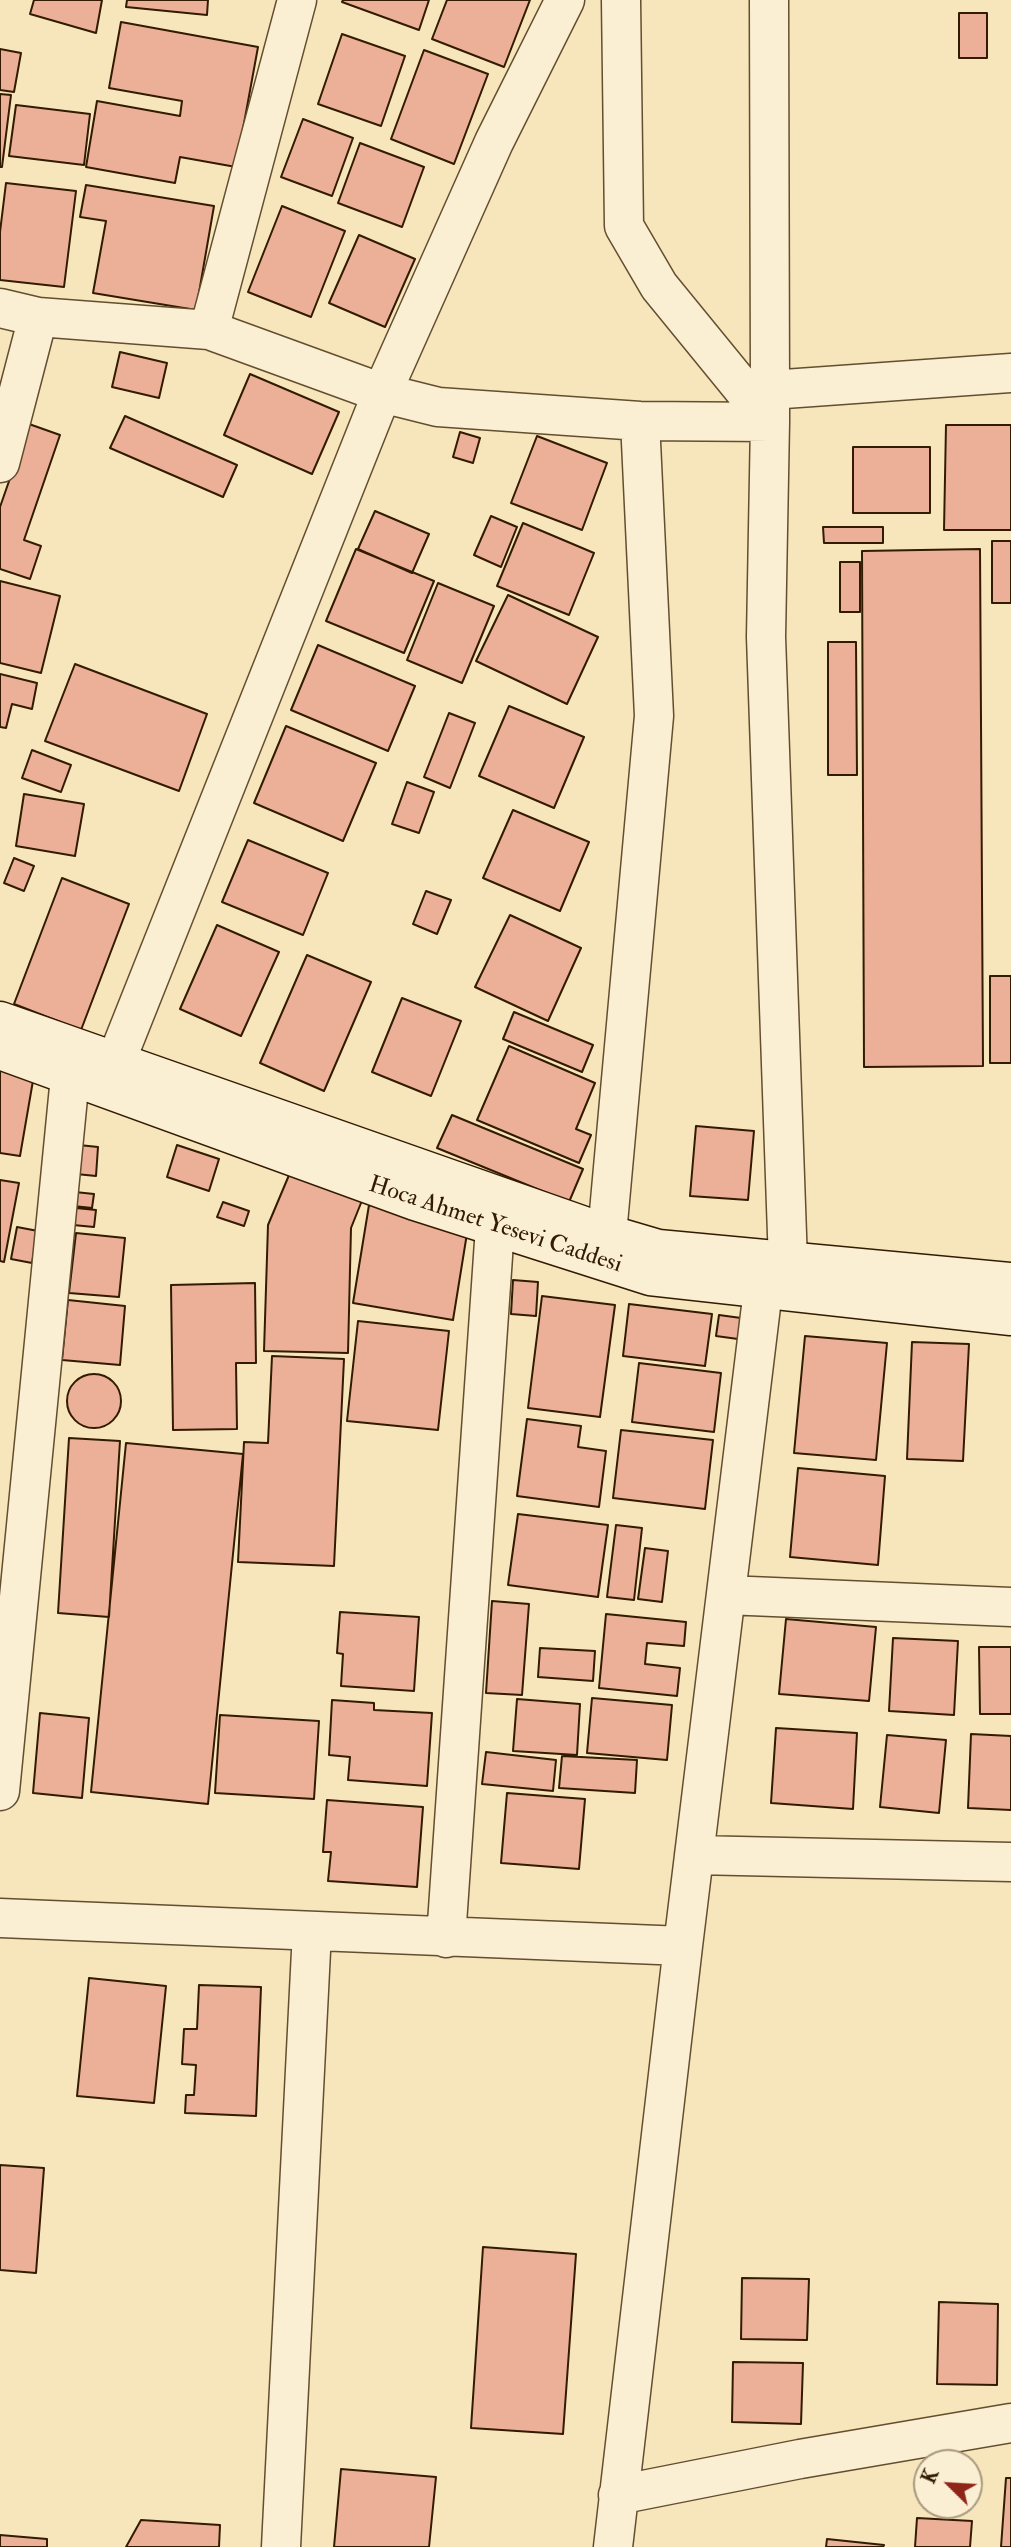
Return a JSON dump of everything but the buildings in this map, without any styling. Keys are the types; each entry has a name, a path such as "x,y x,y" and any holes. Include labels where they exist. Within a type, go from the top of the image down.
{"street":[{"path":"209,330 297,0"},
{"path":"116,1061 382,393 494,142 565,0"},
{"path":"621,0 624,226 659,286 770,406"},
{"path":"613,2547 726,1595 775,1276 766,636 770,406 769,0"},
{"path":"0,308 38,317 209,330 382,393 438,407 639,421 1011,373"},
{"path":"0,463 38,317"},
{"path":"607,1234 654,716 639,421"},
{"name":"Hoca Ahmet Yesevi Caddesi","path":"0,1021 607,1234 658,1249 775,1276 1011,1316"},
{"name":"Hoca Ahmet Yesevi Caddesi","path":"0,1050 415,1201 650,1276 1011,1282"},
{"path":"0,1791 70,1077"},
{"path":"446,1938 495,1227"},
{"path":"726,1595 1011,1607"},
{"path":"694,1855 1011,1862"},
{"path":"0,1918 683,1946"},
{"path":"281,2547 312,1931"},
{"path":"618,2495 800,2459 1011,2423"}]}
